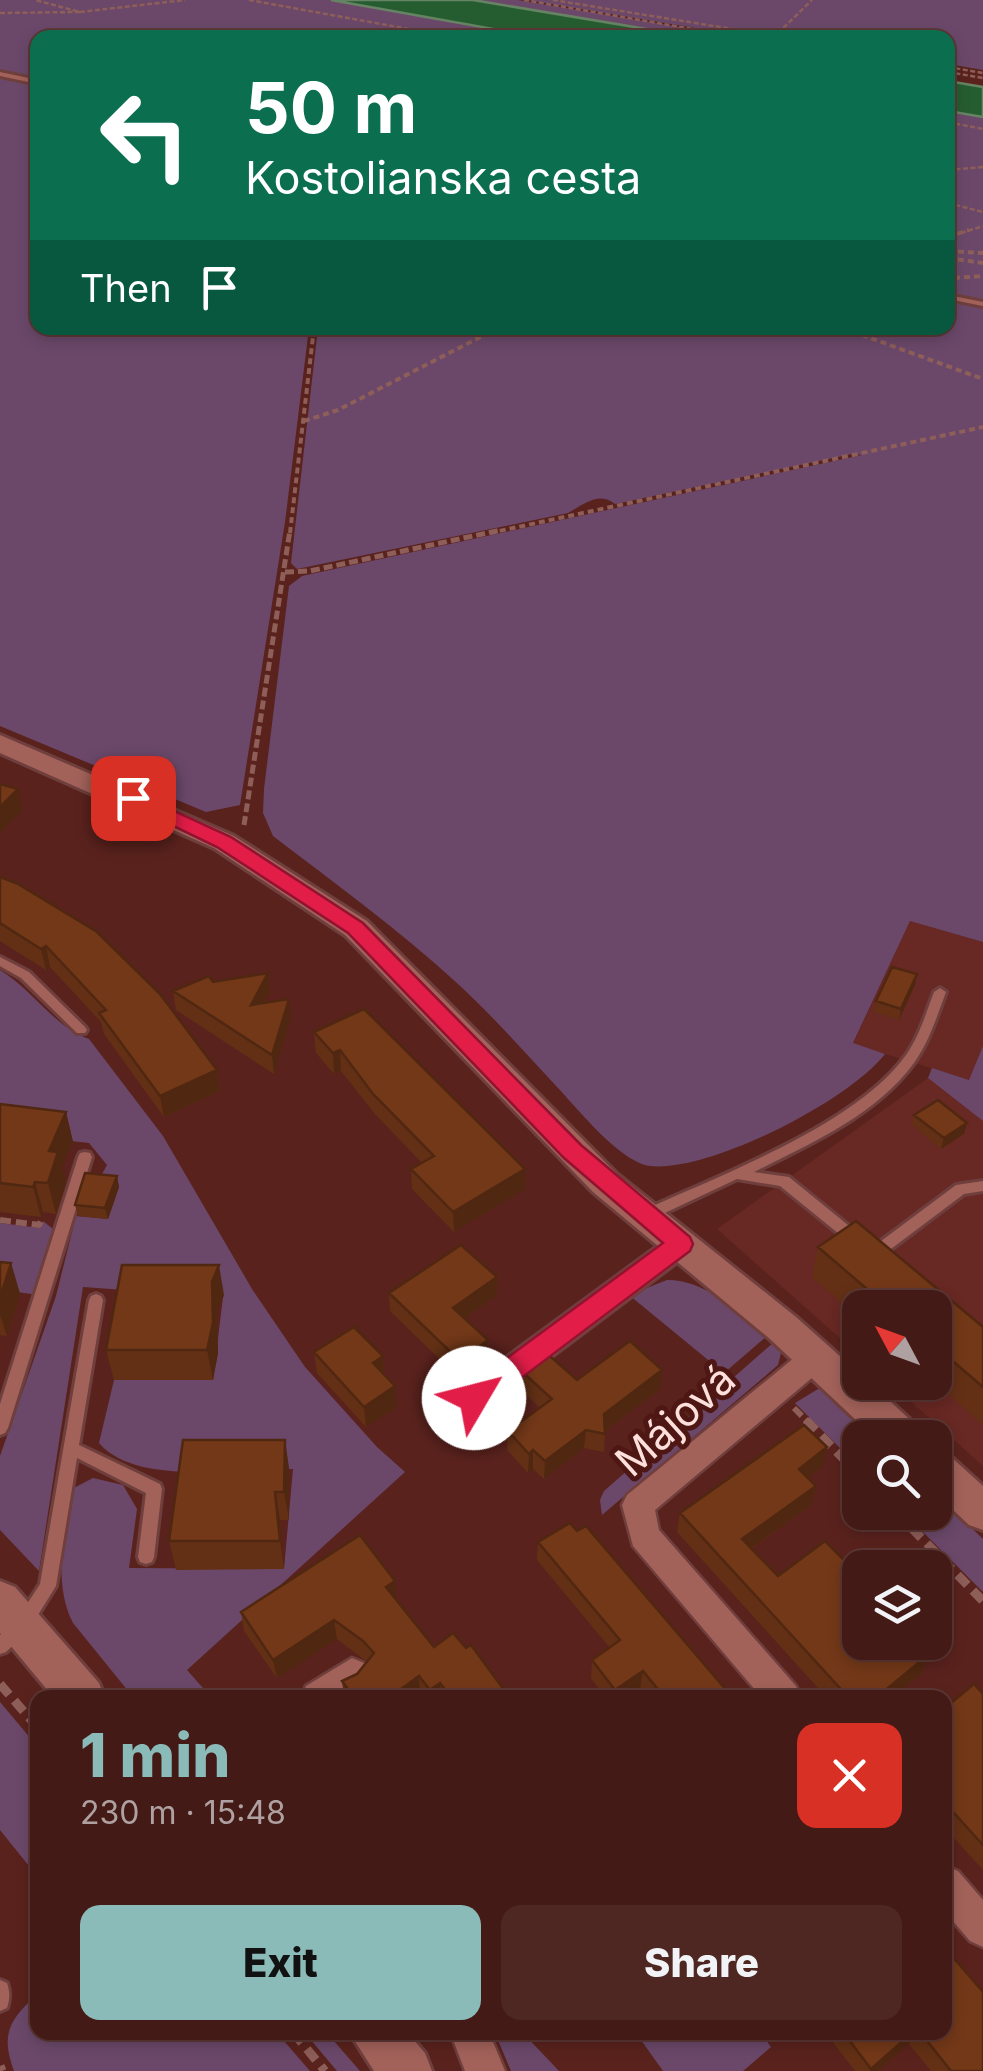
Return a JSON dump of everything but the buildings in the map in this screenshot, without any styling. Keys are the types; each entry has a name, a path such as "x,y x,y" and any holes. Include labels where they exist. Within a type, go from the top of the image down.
{"street":[{"path":"0,743 224,842 356,928 572,1152 816,1357 884,1420"},
{"path":"474,1398 681,1244"},
{"name":"Májová","path":"777,1690 644,1536 638,1521 638,1505 650,1491 816,1357"},
{"path":"952,1483 983,1512"},
{"path":"8,1625 74,1690"},
{"path":"329,1690 352,1674"},
{"path":"952,1892 983,1928"},
{"path":"381,2040 407,2071"},
{"path":"472,2040 486,2071"}],"lane":[{"path":"0,74 30,80"},
{"path":"955,298 983,304"},
{"path":"0,961 25,975 81,1030"},
{"path":"645,1216 816,1133 900,1071 918,1045 940,992"},
{"path":"0,1428 85,1157"},
{"path":"732,1174 784,1182 887,1266"},
{"path":"874,1254 961,1189 983,1186"},
{"path":"8,1625 48,1586 96,1300"},
{"path":"70,1448 154,1489 146,1557"},
{"path":"0,1990 0,2001"}],"path":[{"path":"35,0 80,12"},
{"path":"0,13 80,12 186,0"},
{"path":"249,0 414,30"},
{"path":"524,0 698,30"},
{"path":"553,0 752,30"},
{"path":"782,30 812,0"},
{"path":"955,70 983,75"},
{"path":"955,123 983,129"},
{"path":"955,169 983,167"},
{"path":"955,205 983,212"},
{"path":"955,236 983,226"},
{"path":"955,251 983,253"},
{"path":"955,259 983,263"},
{"path":"955,278 983,276"},
{"path":"224,842 248,822 286,572 313,335"},
{"path":"304,421 338,410 484,335"},
{"path":"862,335 983,380"},
{"path":"286,572 310,571 983,428"},
{"path":"0,1220 66,1223"},
{"path":"776,1389 842,1457"},
{"path":"914,1530 983,1601"},
{"path":"0,1684 30,1719"},
{"path":"300,2040 325,2071"}],"shaded area":[{"path":"0,0 331,0 499,30 30,30 30,80 0,74"},
{"path":"331,0 473,0 652,30 499,30"},
{"path":"473,0 518,0 698,30 652,30"},
{"path":"527,0 983,0 983,70 955,65 955,30 707,30"},
{"path":"0,78 30,83 30,335 308,335 285,522 240,805 206,812 0,726"},
{"path":"955,82 983,87 983,117 955,112"},
{"path":"955,112 983,117 983,942 910,921 853,1043 885,1054 842,1092 776,1130 707,1158 676,1165 650,1166 638,1162 600,1133 436,964 273,836 263,813 289,586 302,576 862,455 615,504 597,499 568,513 297,569 291,563 317,335 955,335"},
{"path":"910,921 983,942 983,1046 970,1080 853,1044"},
{"path":"0,970 65,1026 89,1039 163,1136 252,1289 305,1367 377,1447 405,1472 187,1670 205,1690 127,1690 73,1623 62,1574 72,1489 93,1478 123,1485 137,1509 129,1568 284,1569 293,1469 162,1470 115,1456 99,1443 114,1380 213,1380 223,1297 83,1287 39,1571 0,1530 0,1456 56,1296 76,1216 108,1219 96,1185 107,1165 89,1143 0,1133"},
{"path":"983,1046 983,1121 928,1078 932,1068 969,1080"},
{"path":"928,1078 983,1121 983,1466 952,1438 952,1420 931,1420 909,1400 952,1400 952,1290 842,1290 842,1340 717,1229"},
{"path":"43,1221 54,1230 40,1289 32,1294 0,1290 0,1223 40,1228"},
{"path":"667,1280 709,1291 767,1336 724,1373 629,1295"},
{"path":"774,1342 781,1353 778,1365 602,1515 600,1500 604,1491"},
{"path":"818,1389 829,1392 859,1420 842,1420 842,1450 795,1403"},
{"path":"952,1509 983,1539 983,1592 952,1561 952,1550 941,1550 921,1530 952,1530"},
{"path":"0,1702 30,1738 30,1867 0,1830"},
{"path":"30,2001 30,2040 283,2040 310,2071 14,2071 8,2037"},
{"path":"311,2040 333,2040 360,2071 337,2071"},
{"path":"498,2040 530,2040 559,2071 511,2071"},
{"path":"641,2040 766,2040 771,2047 743,2071 663,2071"}],"route":[{"path":"133,798 224,842 356,928 572,1152 681,1244 474,1398"}]}
